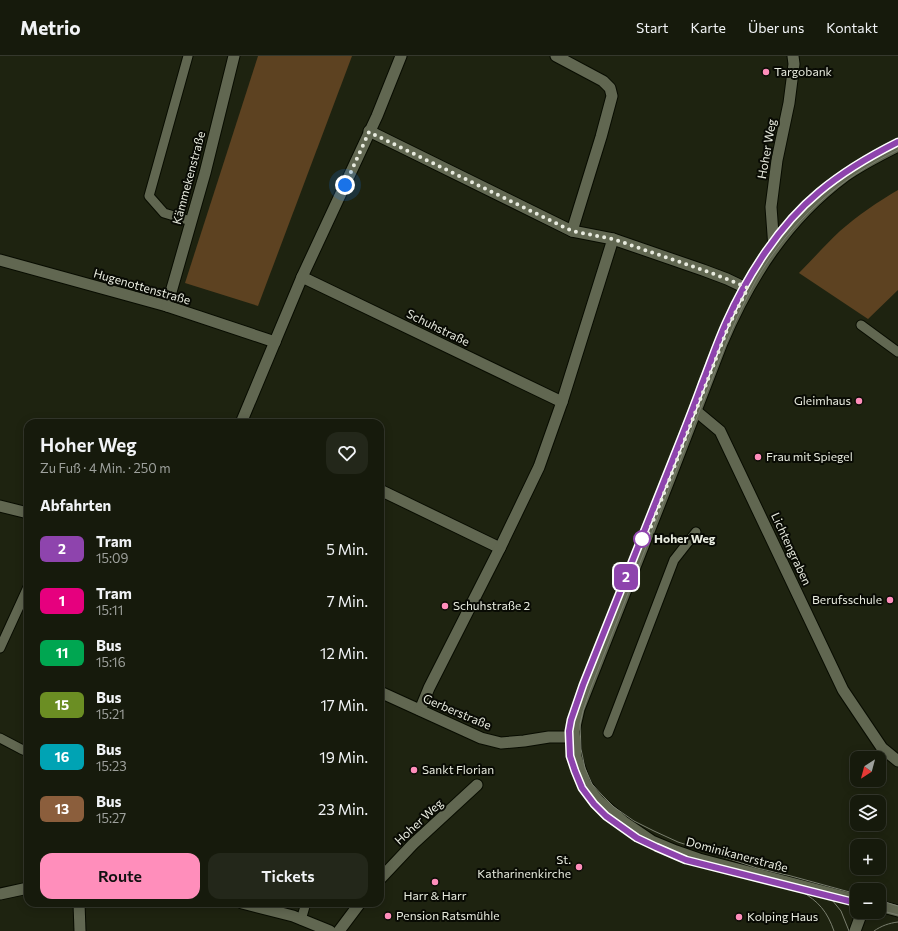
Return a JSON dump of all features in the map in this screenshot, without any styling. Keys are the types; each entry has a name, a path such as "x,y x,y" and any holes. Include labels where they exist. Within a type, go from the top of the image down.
{"street":[{"name":"Kämmekenstraße","path":"167,306 205,173 234,56"},
{"path":"243,419 302,277 377,116 401,56"},
{"path":"556,56 603,81 610,88 612,96 572,231"},
{"name":"Hoher Weg","path":"774,248 771,207 777,160 790,102 794,64 793,56"},
{"path":"369,132 572,231 613,239 703,270 748,288"},
{"path":"574,737 579,709 727,331 748,288 783,236 819,197 845,176 876,157 898,146"},
{"path":"420,710 429,688 539,467 562,402 613,239"},
{"name":"Hugenottenstraße","path":"0,260 167,306 275,342"},
{"name":"Schuhstraße","path":"302,277 562,402"},
{"name":"Lichtengraben","path":"696,411 720,431 843,690 882,748 898,761"},
{"path":"384,492 500,548"},
{"path":"0,506 24,512"},
{"name":"Gerberstraße","path":"384,694 481,738 498,742 524,741 549,737 574,737"},
{"name":"Dominikanerstraße","path":"574,737 576,757 585,783 599,801 624,822 652,840 698,859 850,898"},
{"name":"Hoher Weg","path":"384,875 413,844 477,786"},
{"path":"0,894 24,889"},
{"path":"79,907 80,931"},
{"path":"258,907 293,916 330,931"},
{"path":"339,931 357,907"},
{"path":"886,908 898,911"},
{"path":"855,931 859,919"}],"lane":[{"path":"188,56 149,196 164,213 191,221"},
{"path":"862,325 898,352"},
{"path":"608,733 674,560 696,532"},
{"path":"0,648 24,596"},
{"path":"0,738 24,751"},
{"path":"301,920 305,907"}],"shaded area":[{"path":"258,56 352,56 258,306 185,283"},
{"path":"898,190 898,290 868,319 799,273 847,225 868,209"}],"tram line":[{"path":"850,901 687,860 643,841 628,832 601,811 582,787 572,760 569,746 569,732 573,714 583,685 698,396 719,339 734,305 744,287 777,236 804,205 847,171 898,142"},
{"name":"2","path":"850,901 686,860 637,838 606,816 594,804 582,788 570,756 569,731 571,720 583,685 726,324 744,287 774,241 795,215 818,193 843,173 874,154 898,142"},
{"path":"850,892 757,868 678,842 634,821 614,807 592,784 585,768 581,749 580,724 590,690 725,346 739,313 756,280 784,239 817,204 855,174 898,150"},
{"path":"801,891 818,903 825,912 834,931"},
{"path":"828,895 841,911 849,931"},
{"path":"886,902 898,906"},
{"path":"886,912 898,915"},
{"path":"874,931 885,925 898,922"}],"place":[{"name":"Targobank","path":"766,72"},
{"name":"Gleimhaus","path":"859,401"},
{"name":"Frau mit Spiegel","path":"758,457"},
{"name":"Hoher Weg","path":"642,539"},
{"name":"Berufsschule","path":"890,600"},
{"name":"Schuhstraße 2","path":"445,606"},
{"name":"Sankt Florian","path":"414,770"},
{"name":"St. Katharinenkirche","path":"579,867"},
{"name":"Harr & Harr","path":"435,882"},
{"name":"Pension Ratsmühle","path":"388,916"},
{"name":"Kolping Haus","path":"739,917"}],"route":[{"path":"345,185 369,132 572,231 613,239 703,270 748,288 729,325 645,542 642,539"}]}
